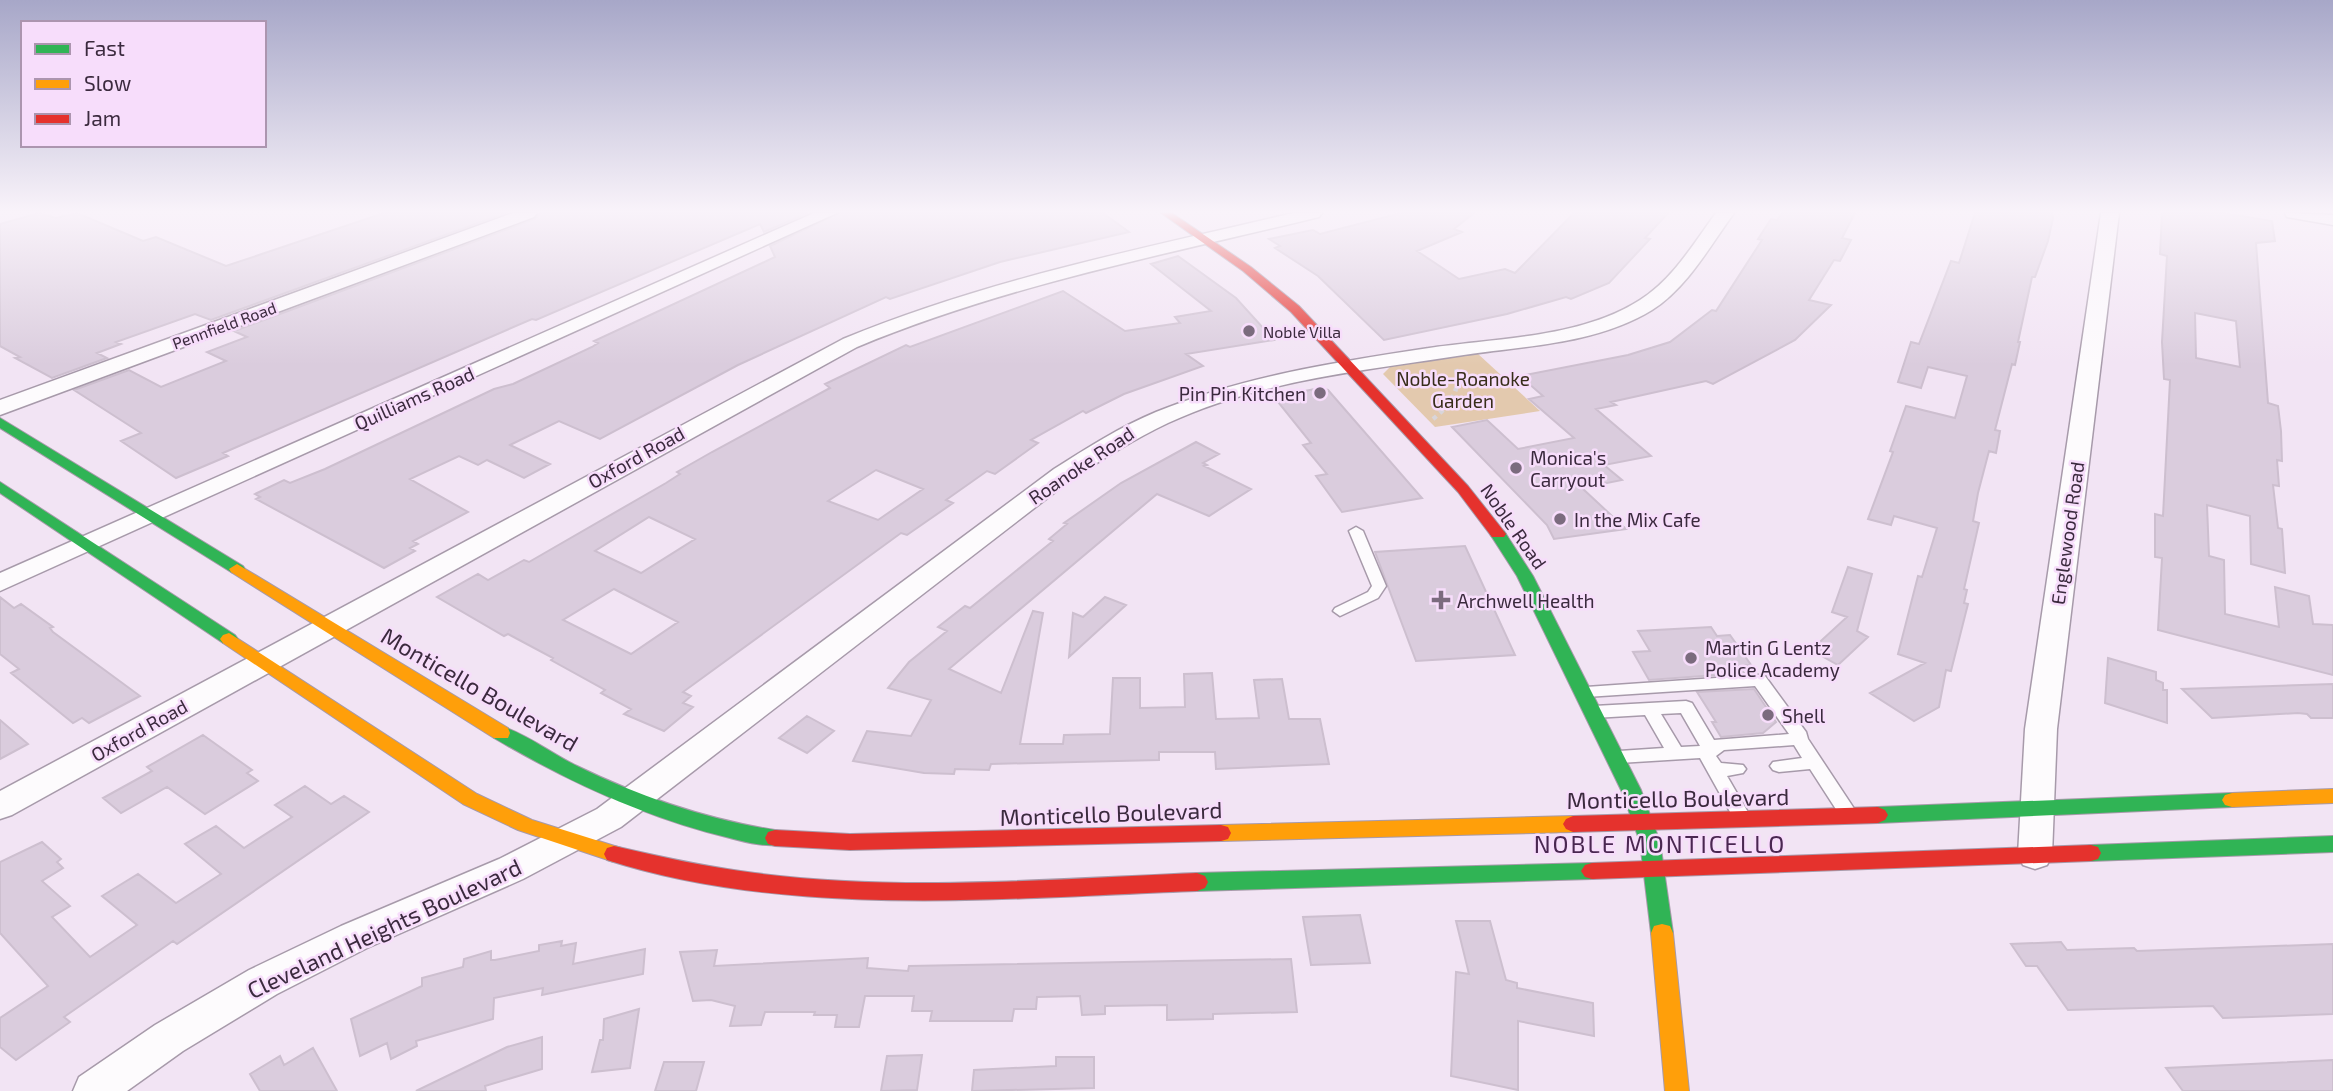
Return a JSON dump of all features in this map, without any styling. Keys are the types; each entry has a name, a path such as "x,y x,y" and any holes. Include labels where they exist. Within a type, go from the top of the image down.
{"main road":[{"name":"Noble Road","path":"1238,264 1278,293 1456,481 1494,528 1546,614 1643,821 1655,868 1677,1091"},
{"name":"Monticello Boulevard","path":"0,422 503,734 586,776 624,808 722,828 809,841 1411,834 1643,821 1839,820 2036,807 2333,796"},
{"path":"0,486 470,799 518,824 566,842 609,856 680,872 754,883 922,890 1419,870 1655,868 1856,856 2035,855 2333,844"}],"street":[{"name":"Pennfield Road","path":"0,408 390,264"},
{"name":"Quilliams Road","path":"0,583 714,264"},
{"name":"Oxford Road","path":"0,806 785,375 913,316 1002,286 1094,264"},
{"name":"Roanoke Road","path":"624,808 1063,474 1120,436 1174,410 1259,383 1553,335 1620,317 1662,293 1685,264"},
{"name":"Englewood Road","path":"2035,855 2041,729 2103,264"},
{"name":"Cleveland Heights Boulevard","path":"94,1091 169,1038 263,982 328,949 566,842 624,808"}],"lane":[{"path":"1340,611 1373,595 1379,586 1356,531"},
{"path":"1583,692 1759,680 1800,736 1799,739 1839,820"},
{"path":"1592,712 1686,707 1715,770 1743,820"},
{"path":"1650,709 1676,753"},
{"path":"1614,757 1708,751 1719,744 1799,739"},
{"path":"1779,766 1813,763"},
{"path":"1715,770 1737,769"}],"path":[{"path":"1433,419 1445,412 1453,400 1458,376 1451,363"}],"green space":[{"name":"Noble-Roanoke Garden","path":"1477,353 1540,411 1435,427 1383,374 1390,367"}],"building":[{"path":"0,264 366,264 211,320 195,314 116,342 121,344 97,353 107,358 52,378 15,358 20,357 0,346"},
{"path":"414,264 667,264 536,320 532,319 223,453 228,456 176,478 121,441 141,433 74,390 129,370 161,387 226,361 207,352 247,337 234,331"},
{"path":"760,264 994,264 890,299 886,297 738,365 600,439 559,421 510,445 550,464 524,478 487,460 478,465 459,456 410,479 468,512 413,541 418,544 410,548 415,551 384,568 256,499 260,497 255,494 284,480 290,483 325,469 494,389 513,384 592,347 598,343 594,341"},
{"path":"1151,264 1189,264 1236,298 1274,340 1186,354 1203,366 1124,394 1086,413 1083,411 1031,440 1038,443 995,474 987,471 946,500 953,503 907,535 901,533 683,692 691,696 683,703 693,707 664,731 624,714 631,709 601,693 605,690 551,660 553,658 508,634 504,636 437,597 478,574 488,580 524,560 529,562 666,483 680,474 677,472 830,388 825,384 906,345 910,347 1063,291 1125,331 1180,323 1175,317 1211,311","holes":["876,470 923,489 878,520 828,501","649,517 695,539 641,573 595,551","614,589 678,622 631,654 563,620"]},
{"path":"1299,264 1436,264 1459,279 1505,269 1515,273 1524,264 1627,264 1609,283 1571,299 1566,297 1507,314 1384,340 1318,276"},
{"path":"1747,264 1832,264 1809,300 1831,305 1795,340 1713,384 1706,381 1611,402 1616,405 1596,409 1651,456 1604,465 1622,480 1582,488 1626,529 1554,539 1547,525 1452,427 1487,420 1518,449 1574,438 1529,399 1543,396 1520,376 1628,355 1670,342 1712,310 1716,311"},
{"path":"1950,264 2040,264 2035,277 2032,277 2015,365 2012,364 1995,430 2000,431 1996,453 1989,451 1978,493 1973,521 1979,523 1964,589 1967,590 1964,603 1968,604 1951,671 1946,670 1939,707 1914,721 1870,693 1925,663 1898,654 1918,576 1922,577 1937,528 1894,516 1891,525 1868,519 1893,452 1890,451 1906,406 1955,418 1967,376 1928,367 1921,388 1898,382 1911,342 1919,344"},
{"path":"2167,264 2258,264 2268,403 2278,406 2281,431 2282,461 2277,460 2279,486 2273,485 2278,528 2282,529 2285,573 2251,564 2250,516 2207,505 2209,556 2224,560 2225,614 2279,627 2275,587 2309,596 2313,624 2333,625 2333,675 2158,630 2162,558 2155,557 2155,514 2163,516 2170,380 2164,379 2162,342","holes":["2195,313 2236,321 2240,367 2196,358"]},
{"path":"1320,388 1328,390 1422,498 1342,512 1316,476 1327,474 1303,445 1311,443 1274,397"},
{"path":"1196,442 1219,454 1203,463 1207,465 1204,466 1251,489 1209,516 1157,494 949,669 1001,693 1033,611 1043,613 1020,744 1063,744 1064,735 1110,734 1113,678 1140,678 1140,708 1185,707 1184,674 1212,673 1216,719 1259,718 1254,680 1282,679 1289,719 1320,719 1329,764 1216,769 1215,752 1159,752 1159,760 991,764 989,770 955,769 954,774 924,773 853,761 867,731 911,736 931,700 888,688 909,662 947,631 938,627 965,606 970,608 1053,541 1049,539 1067,524 1064,523 1121,483"},
{"name":"Archwell Health","path":"1465,546 1515,655 1416,661 1375,552"},
{"path":"1848,567 1872,574 1857,631 1868,637 1838,665 1811,650 1847,617 1832,612"},
{"path":"0,597 14,608 21,604 53,627 50,628 53,632 140,696 89,723 82,718 73,723 11,673 19,669 0,654"},
{"path":"1105,597 1126,605 1069,657 1073,613 1083,617"},
{"name":"Martin G Lentz Police Academy","path":"1711,627 1717,636 1730,635 1751,665 1738,666 1744,673 1649,680 1633,652 1650,651 1638,631"},
{"path":"2108,658 2156,672 2156,680 2163,683 2163,690 2167,690 2167,723 2105,703"},
{"path":"2333,684 2333,718 2311,718 2307,714 2298,713 2212,718 2182,689"},
{"path":"1754,689 1776,722 1763,733 1721,737 1712,722 1716,722 1697,692"},
{"path":"807,716 834,731 807,753 779,738"},
{"path":"0,720 28,744 0,759"},
{"path":"203,735 252,770 247,773 258,781 205,814 167,787 121,813 103,798 152,771 147,767"},
{"path":"305,786 331,804 344,796 369,812 177,944 173,941 64,1017 70,1022 16,1060 0,1047 0,1018 48,986 0,933 0,862 42,842 61,859 57,862 63,868 42,881 70,906 52,917 90,957 137,925 102,896 138,874 176,903 221,874 185,844 216,826 244,848 292,817 275,805"},
{"path":"1360,915 1370,963 1311,965 1303,917"},
{"path":"1456,921 1490,921 1506,980 1517,983 1517,988 1593,1003 1594,1036 1518,1021 1518,1090 1451,1076 1456,972 1469,974"},
{"path":"562,941 561,946 576,943 573,964 645,949 643,974 542,995 543,988 494,998 493,1019 416,1041 417,1046 391,1059 387,1043 360,1056 351,1019 422,986 422,978 463,967 464,959 491,951 491,960 495,960 539,951 539,945"},
{"path":"2061,942 2067,950 2134,948 2137,951 2333,944 2333,1014 2223,1018 2213,1006 2068,1010 2037,966 2026,966 2011,944"},
{"path":"717,950 714,966 868,958 867,968 908,971 909,966 1291,959 1297,1012 1213,1014 1213,1019 1167,1020 1167,1005 1105,1006 1105,1014 1082,1015 1080,996 1037,997 1036,1009 1014,1009 1012,1021 930,1021 932,1011 912,1011 914,996 865,996 859,1027 835,1027 837,1015 814,1015 815,1012 765,1012 761,1025 730,1026 735,1006 711,1000 693,1001 680,952"},
{"path":"639,1009 630,1068 592,1072 600,1040 603,1040 604,1019"},
{"path":"542,1037 542,1069 485,1086 486,1091 416,1091 507,1047"},
{"path":"313,1048 337,1091 260,1091 250,1074 280,1056 284,1065"},
{"path":"922,1055 917,1090 881,1091 887,1056"},
{"path":"1056,1057 1094,1057 1094,1088 972,1091 974,1070 1056,1066"},
{"path":"2333,1060 2333,1091 2183,1091 2166,1068"},
{"path":"664,1062 704,1062 696,1091 655,1091"}],"traffic: fast":[{"path":"0,422 237,569"},
{"path":"0,486 229,639"},
{"path":"1498,534 1525,576 1631,790 1650,842 1662,933"},
{"path":"501,733 564,768 633,800 704,824 775,838"},
{"path":"1878,815 2232,800"},
{"path":"2091,853 2333,844"},
{"path":"1197,882 1592,871"}],"traffic: slow":[{"path":"237,569 501,733"},
{"path":"229,639 470,799 525,825 614,854"},
{"path":"2232,800 2333,796"},
{"path":"1221,833 1573,824"},
{"path":"1662,933 1677,1091"}],"traffic: jam":[{"path":"1240,264 1295,309 1463,489 1498,534"},
{"path":"1573,824 1878,815"},
{"path":"775,838 850,842 1221,833"},
{"path":"1592,871 2091,853"},
{"path":"614,854 685,871 757,882 830,888 977,890 1197,882"}],"place":[{"name":"Noble Villa","path":"1249,331"},
{"name":"Pin Pin Kitchen","path":"1320,393"},
{"name":"Monica's Carryout","path":"1516,468"},
{"name":"In the Mix Cafe","path":"1560,519"},
{"name":"Archwell Health","path":"1441,600"},
{"name":"Martin G Lentz Police Academy","path":"1691,658"},
{"name":"Shell","path":"1768,715"}],"district":[{"name":"NOBLE MONTICELLO","path":"1660,843"}]}
